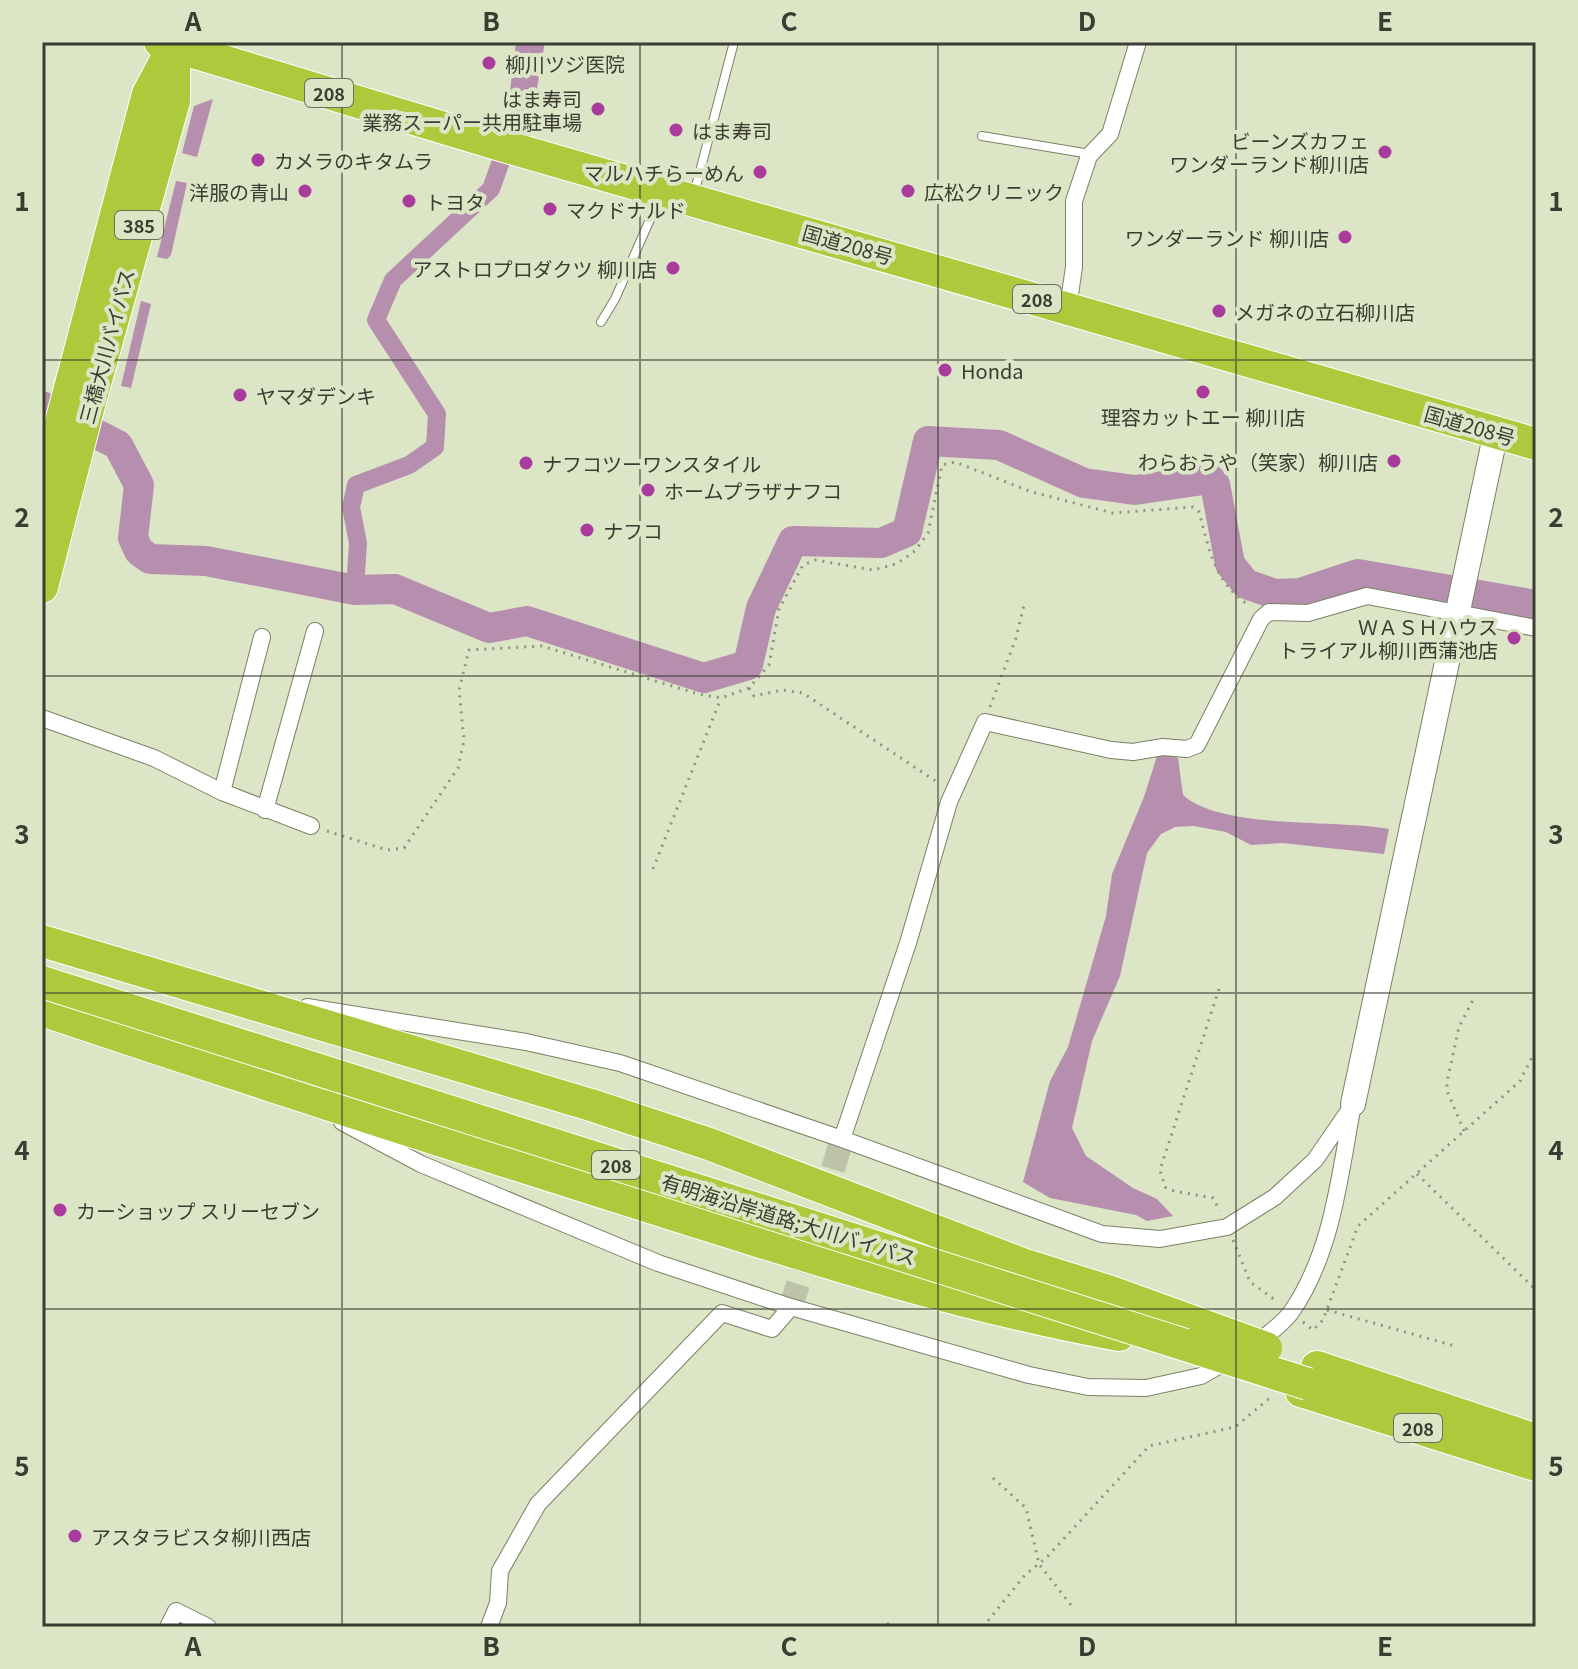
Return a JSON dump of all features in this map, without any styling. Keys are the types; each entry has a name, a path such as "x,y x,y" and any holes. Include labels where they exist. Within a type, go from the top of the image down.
{"highway":[{"name":"国道208号","path":"169,43 497,144 1536,444"},
{"name":"三橋大川バイパス","path":"42,587 66,448 148,94 169,43"},
{"name":"三橋大川バイパス","path":"42,494 66,448"},
{"path":"42,941 591,1105 709,1144 940,1235 1205,1326 1300,1384 1536,1440"},
{"name":"有明海沿岸道路;大川バイパス","path":"42,982 1300,1384 1536,1455"},
{"name":"有明海沿岸道路;大川バイパス","path":"42,992 1186,1355 1300,1384 1536,1465"},
{"path":"42,1010 279,1089 874,1278 1048,1321 1130,1337"}],"street":[{"path":"1068,308 1074,267 1074,201 1091,155 1110,134 1138,42"},
{"path":"279,1089 421,1164 658,1263 791,1307 1029,1375 1088,1387 1146,1388 1201,1376 1248,1350 1291,1312 1312,1273 1330,1224 1496,432"},
{"path":"842,1139 908,943 954,792 985,722 1111,750 1133,752 1163,747 1193,747 1197,745 1261,619 1269,612 1308,613 1367,596 1536,628"},
{"path":"265,810 315,631"},
{"path":"222,792 262,637"},
{"path":"42,718 154,758 222,792 311,826"},
{"path":"239,998 496,1037 620,1063 842,1139 1102,1234 1160,1239 1227,1227 1275,1197 1315,1160 1353,1104"},
{"path":"489,1627 498,1603 500,1571 538,1504 722,1313 772,1329 791,1307"},
{"path":"168,1627 176,1611 208,1627"}],"lane":[{"path":"601,322 678,195 734,42"},
{"path":"982,136 1091,155"}],"path":[{"path":"311,826 387,850 404,848 458,768 464,740 459,690 469,650 542,646 698,694 721,698 749,688 769,665 779,609 803,565 815,560 873,570 896,564 915,551 928,533 942,465 955,462 1032,492 1113,513 1193,507 1199,512 1217,574 1236,597 1251,607 1269,612"},
{"path":"985,722 1016,638 1024,605"},
{"path":"749,688 754,696 782,690 803,693 906,764 954,792"},
{"path":"653,869 721,698"},
{"path":"1219,989 1160,1170 1165,1187 1213,1198 1250,1282 1313,1330 1323,1320 1358,1226 1520,1081 1536,1049"},
{"path":"1464,1131 1447,1091 1447,1082 1459,1027 1473,1000"},
{"path":"1417,1174 1536,1290"},
{"path":"1327,1310 1455,1346"},
{"path":"983,1627 1025,1575 1039,1564 1149,1446 1235,1427 1300,1384"},
{"path":"993,1478 1026,1508 1039,1564 1074,1609"},
{"path":"887,1623 891,1627"}],"shaded area":[{"path":"516,42 545,42 530,129 506,124"},
{"path":"213,99 197,157 182,153 194,106"},
{"path":"176,181 187,183 171,255 167,259 157,257"},
{"path":"141,301 151,304 131,388 121,386"},
{"path":"1490,585 1536,593 1536,619 1485,609"},
{"path":"1158,753 1178,758 1183,795 1201,806 1224,814 1251,819 1389,829 1384,854 1282,843 1251,845 1226,832 1194,826 1175,827 1161,834 1147,853 1120,976 1092,1041 1072,1128 1086,1156 1133,1188 1157,1199 1173,1216 1147,1221 1136,1215 1050,1198 1023,1182 1050,1081 1068,1047 1106,916 1112,874 1144,797"}],"waterway":[{"path":"355,590 358,543 351,507 356,485 409,465 435,447 437,414 376,320 393,280 491,189 522,103"},
{"path":"42,406 118,445 139,485 133,538 139,551 150,559 206,561 355,590 395,589 489,628 527,621 704,678 748,665 761,608 793,541 881,543 907,532 928,441 999,445 1084,483 1135,490 1210,479 1215,484 1230,564 1246,584 1275,594 1300,593 1358,574 1536,605"}],"tunnel":[{"path":"791,1307 842,1139"}],"place":[{"name":"柳川ツジ医院","path":"489,63"},
{"name":"はま寿司 業務スーパー共用駐車場","path":"598,109"},
{"name":"はま寿司","path":"676,130"},
{"name":"ビーンズカフェ ワンダーランド柳川店","path":"1385,152"},
{"name":"カメラのキタムラ","path":"258,160"},
{"name":"マルハチらーめん","path":"760,172"},
{"name":"洋服の青山","path":"305,191"},
{"name":"広松クリニック","path":"908,191"},
{"name":"トヨタ","path":"409,201"},
{"name":"マクドナルド","path":"550,209"},
{"name":"ワンダーランド 柳川店","path":"1345,237"},
{"name":"アストロプロダクツ 柳川店","path":"673,268"},
{"name":"メガネの立石柳川店","path":"1219,311"},
{"name":"Honda","path":"945,370"},
{"name":"理容カットエー 柳川店","path":"1203,392"},
{"name":"ヤマダデンキ","path":"240,395"},
{"name":"わらおうや（笑家）柳川店","path":"1394,461"},
{"name":"ナフコツーワンスタイル","path":"526,463"},
{"name":"ホームプラザナフコ","path":"648,490"},
{"name":"ナフコ","path":"587,530"},
{"name":"ＷＡＳＨハウス トライアル柳川西蒲池店","path":"1514,638"},
{"name":"カーショップ スリーセブン","path":"60,1210"},
{"name":"アスタラビスタ柳川西店","path":"75,1536"}]}
